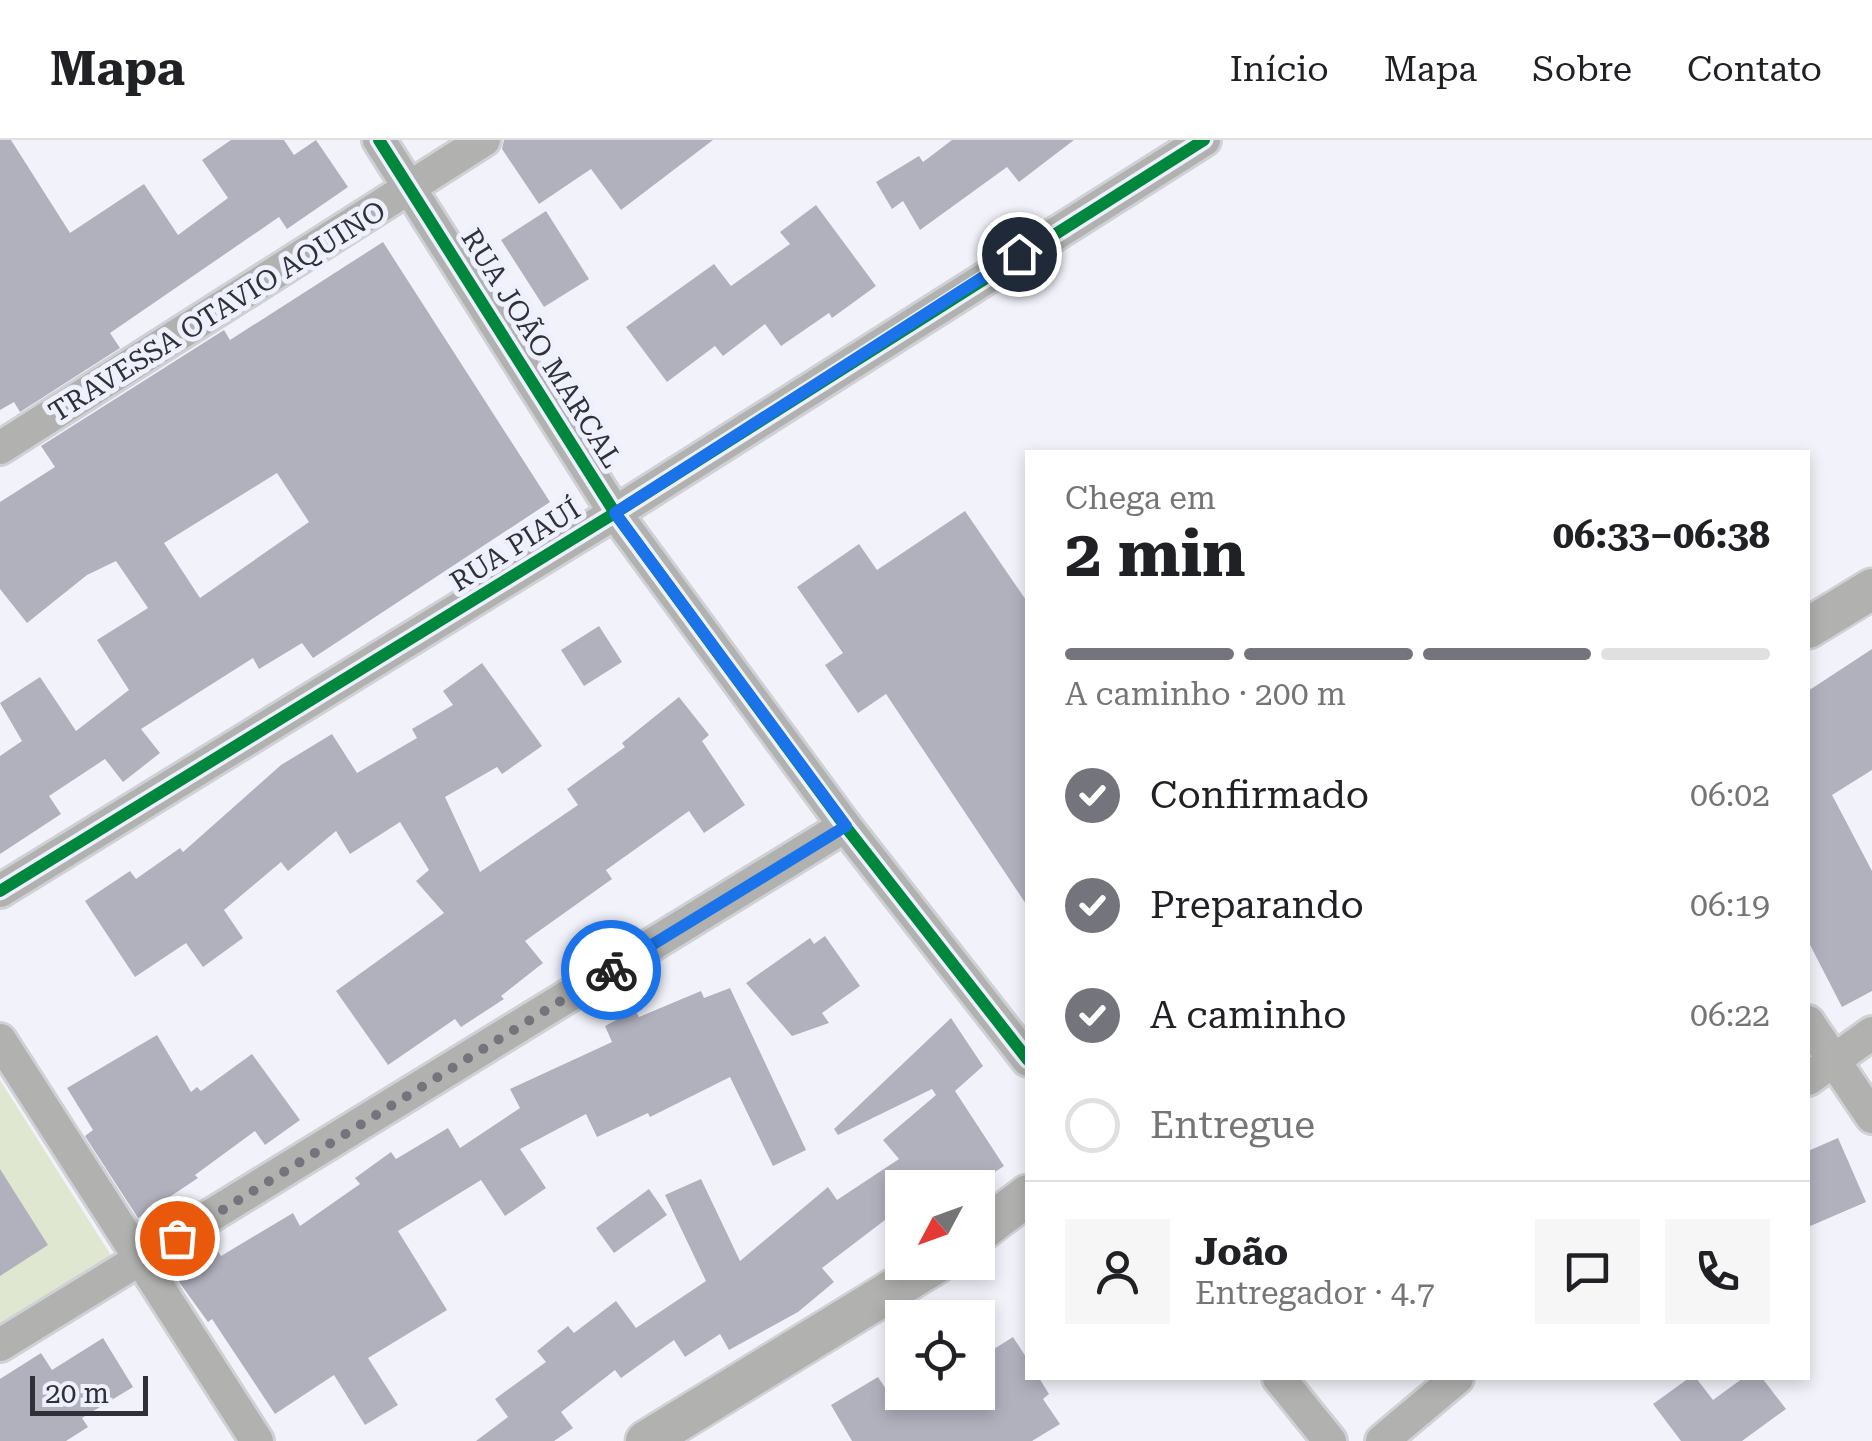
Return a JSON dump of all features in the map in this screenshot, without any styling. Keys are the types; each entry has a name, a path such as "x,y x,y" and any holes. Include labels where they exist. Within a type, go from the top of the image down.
{"street":[{"name":"RUA JOÃO MARCAL","path":"380,140 615,513 846,826 1025,1056"},
{"name":"TRAVESSA OTAVIO AQUINO","path":"0,448 484,140"},
{"name":"RUA PIAUÍ","path":"0,891 615,513 1204,140"},
{"path":"1810,627 1872,589"},
{"path":"0,1346 846,826"},
{"path":"1810,1030 1820,1068 1872,1117"},
{"path":"1820,1068 1872,1033"},
{"path":"0,1040 144,1258 257,1441"},
{"path":"995,1220 1025,1197"},
{"path":"646,1441 909,1280"},
{"path":"1281,1380 1330,1441"},
{"path":"1382,1441 1455,1380"}],"green space":[{"path":"0,1080 112,1257 0,1328"}],"building":[{"path":"0,140 11,140 70,233 144,184 178,235 228,198 202,160 231,140 284,140 294,155 316,140 348,187 287,229 279,217 110,333 120,348 20,412 14,402 0,410"},
{"path":"504,140 713,140 621,210 591,169 539,204 502,149"},
{"path":"952,140 1074,140 1019,182 1007,167 920,230 903,201 892,209 876,182 919,156 923,162"},
{"path":"816,205 876,286 832,318 829,313 781,346 765,324 723,356 715,346 667,382 626,327 714,264 731,286 790,244 780,232"},
{"path":"546,211 589,279 544,307 501,240"},
{"path":"383,242 550,502 313,658 302,643 259,669 253,658 141,729 160,753 123,782 105,759 49,796 61,814 0,854 0,756 22,741 0,703 40,677 76,731 129,690 97,640 148,608 116,561 87,575 27,623 0,589 0,502 55,467 41,446 224,330 230,340","holes":["277,473 309,522 200,598 164,543"]},
{"path":"965,511 1025,599 1025,902 886,694 858,713 825,665 843,653 797,587 859,544 877,570"},
{"path":"599,626 622,662 584,686 561,650"},
{"path":"1872,649 1872,770 1832,795 1872,871 1872,991 1842,1007 1810,945 1810,690"},
{"path":"482,663 542,746 502,774 497,767 445,797 480,872 578,805 567,789 625,747 622,743 679,697 709,735 702,741 745,805 704,833 689,811 606,870 612,879 525,941 543,963 501,996 504,999 461,1027 455,1019 388,1065 336,991 444,913 416,881 429,870 400,822 350,854 336,831 288,871 281,862 224,910 243,938 203,967 186,943 135,977 85,901 130,871 136,879 180,848 183,852 281,765 332,734 357,773 417,738 412,729 453,705 443,691"},
{"path":"825,936 860,986 822,1013 829,1023 792,1036 746,983 810,938 814,944"},
{"path":"730,988 806,1150 773,1166 730,1077 650,1117 648,1113 597,1137 586,1114 520,1149 546,1188 505,1216 481,1180 398,1231 447,1310 368,1358 398,1405 365,1425 334,1375 275,1414 212,1319 208,1322 174,1275 214,1246 221,1256 293,1213 300,1226 360,1184 355,1178 391,1152 396,1159 448,1128 460,1148 520,1108 510,1089 612,1042 605,1026 635,1010 639,1017 701,991 704,998"},
{"path":"951,1018 983,1066 955,1091 1004,1166 995,1172 885,1170 885,1220 822,1268 834,1282 798,1312 729,1350 720,1334 685,1357 674,1340 621,1378 615,1370 561,1412 573,1428 554,1441 476,1441 508,1417 495,1399 546,1362 537,1351 568,1326 574,1333 616,1301 636,1328 706,1281 665,1195 701,1179 740,1261 828,1187 837,1200 899,1159 883,1140 936,1095 932,1089 838,1135 834,1129"},
{"path":"157,1035 191,1092 197,1087 201,1091 252,1054 300,1120 265,1145 255,1131 195,1175 198,1178 138,1218 85,1136 93,1130 67,1088"},
{"path":"1838,1138 1866,1202 1810,1226 1810,1150"},
{"path":"0,1169 48,1245 0,1276"},
{"path":"649,1189 667,1215 614,1253 596,1228"},
{"path":"1013,1337 1025,1355 1025,1380 1040,1380 1049,1394 1043,1399 1060,1424 1032,1441 852,1441 831,1405 878,1377 885,1388 885,1410 995,1410 995,1348"},
{"path":"103,1338 133,1387 82,1418 88,1427 66,1441 0,1441 0,1379 41,1353 52,1370"},
{"path":"1686,1380 1698,1380 1713,1400 1740,1380 1764,1380 1786,1409 1742,1441 1681,1441 1653,1404"}],"cycle path":[{"path":"379,140 615,513 845,826 1025,1056"},
{"path":"0,891 615,513 1204,140"}],"way so far":[{"path":"177,1238 611,970"}],"route":[{"path":"611,970 846,826 615,513 1019,254"}]}
